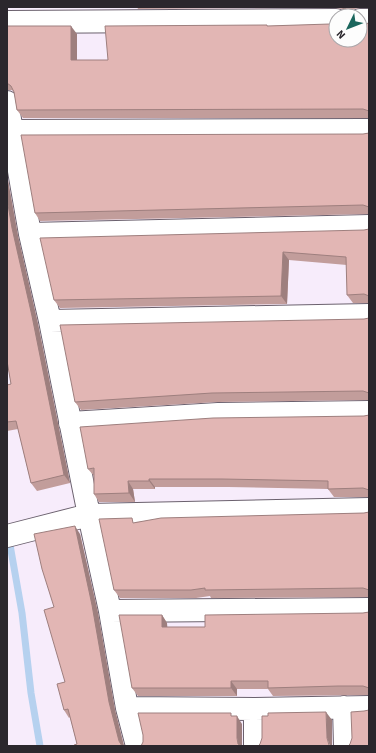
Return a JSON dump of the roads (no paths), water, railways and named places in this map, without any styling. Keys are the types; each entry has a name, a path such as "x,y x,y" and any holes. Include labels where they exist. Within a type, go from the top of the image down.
{"street":[{"path":"7,22 328,20"},
{"path":"7,102 30,234 50,321 88,515 110,611 127,708 137,746"},
{"path":"13,132 369,130"},
{"path":"30,234 369,226"},
{"path":"50,321 369,315"},
{"path":"70,423 218,414 369,412"},
{"path":"13,534 88,515 369,509"},
{"path":"110,611 369,609"},
{"path":"344,707 345,746"},
{"path":"127,708 255,709 369,707"},
{"path":"255,709 255,746"}],"waterway":[{"path":"9,539 22,613 31,693 40,746"}]}
